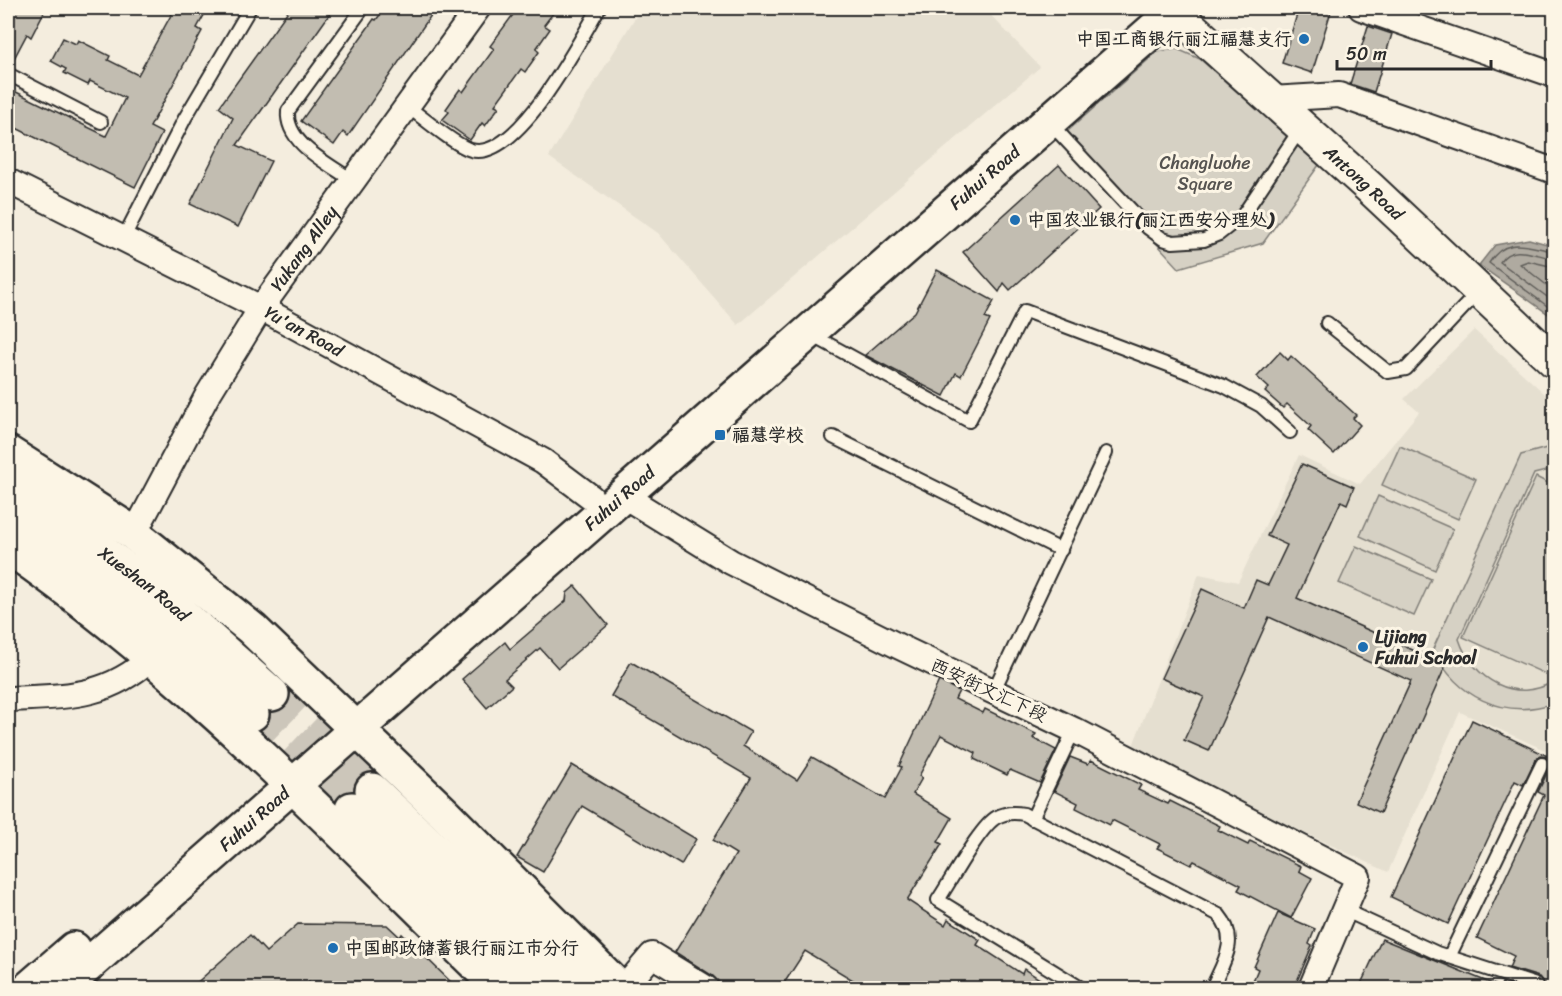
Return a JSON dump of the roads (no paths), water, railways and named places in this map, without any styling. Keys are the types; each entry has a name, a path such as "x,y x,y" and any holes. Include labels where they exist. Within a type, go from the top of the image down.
{"main road":[{"name":"Fuhui Road","path":"29,988 285,779 624,496 1049,122 1167,8"},
{"name":"Fuhui Road","path":"350,723 591,497 1167,8"},
{"path":"8,453 134,534 252,629 620,988"},
{"name":"Xueshan Road","path":"8,482 156,591 262,704 190,655 97,580 8,520"},
{"path":"8,547 151,658 285,779 500,988"},
{"name":"Fuhui Road","path":"62,988 285,779"},
{"path":"537,988 362,799 581,988"}],"street":[{"name":"Yukang Alley","path":"134,534 207,396 261,308 478,8"},
{"name":"Antong Road","path":"1167,8 1302,127 1554,360"},
{"path":"1361,8 1554,75"},
{"path":"1271,99 1339,95 1554,171"},
{"name":"Yu'an Road","path":"8,181 261,308 543,461 591,497"},
{"name":"西安街文汇下段","path":"624,496 731,562 1074,730 1358,877 1344,910"},
{"path":"8,699 83,695 100,691 128,676 151,658"},
{"path":"1311,988 1344,910"},
{"path":"624,988 652,955 705,988"}],"lane":[{"path":"123,239 185,118 250,8"},
{"path":"353,181 296,139 288,118 288,111 363,8"},
{"path":"407,106 468,150 492,149 506,142 548,91 599,8"},
{"path":"8,74 101,122"},
{"path":"1049,122 1148,228 1173,242 1204,240 1232,226 1243,215 1302,127"},
{"path":"1328,323 1388,372 1406,369 1479,291"},
{"path":"809,333 969,422 1025,311 1224,386 1261,406 1290,432"},
{"path":"833,437 1061,550"},
{"path":"993,692 1106,453"},
{"path":"1032,819 1074,730"},
{"path":"1449,957 1542,764"},
{"path":"1082,988 938,900 992,820 1005,813 1015,813 1032,819 1219,915 1231,942 1230,950 1212,988"},
{"path":"1344,910 1449,957 1536,985"}],"water":[{"path":"1529,239 1554,246 1554,318 1479,265 1495,245"}],"tunnel":[{"path":"272,694 372,790"},
{"path":"252,714 352,809"}],"place":[{"name":"中国工商银行丽江福慧支行","path":"1304,39"},
{"name":"中国农业银行(丽江西安分理处)","path":"1015,220"},
{"name":"福慧学校","path":"720,435"},
{"name":"Lijiang Fuhui School","path":"1363,647"},
{"name":"中国邮政储蓄银行丽江市分行","path":"333,948"}],"park label":[{"name":"Changluohe Square","path":"1205,174"}]}
